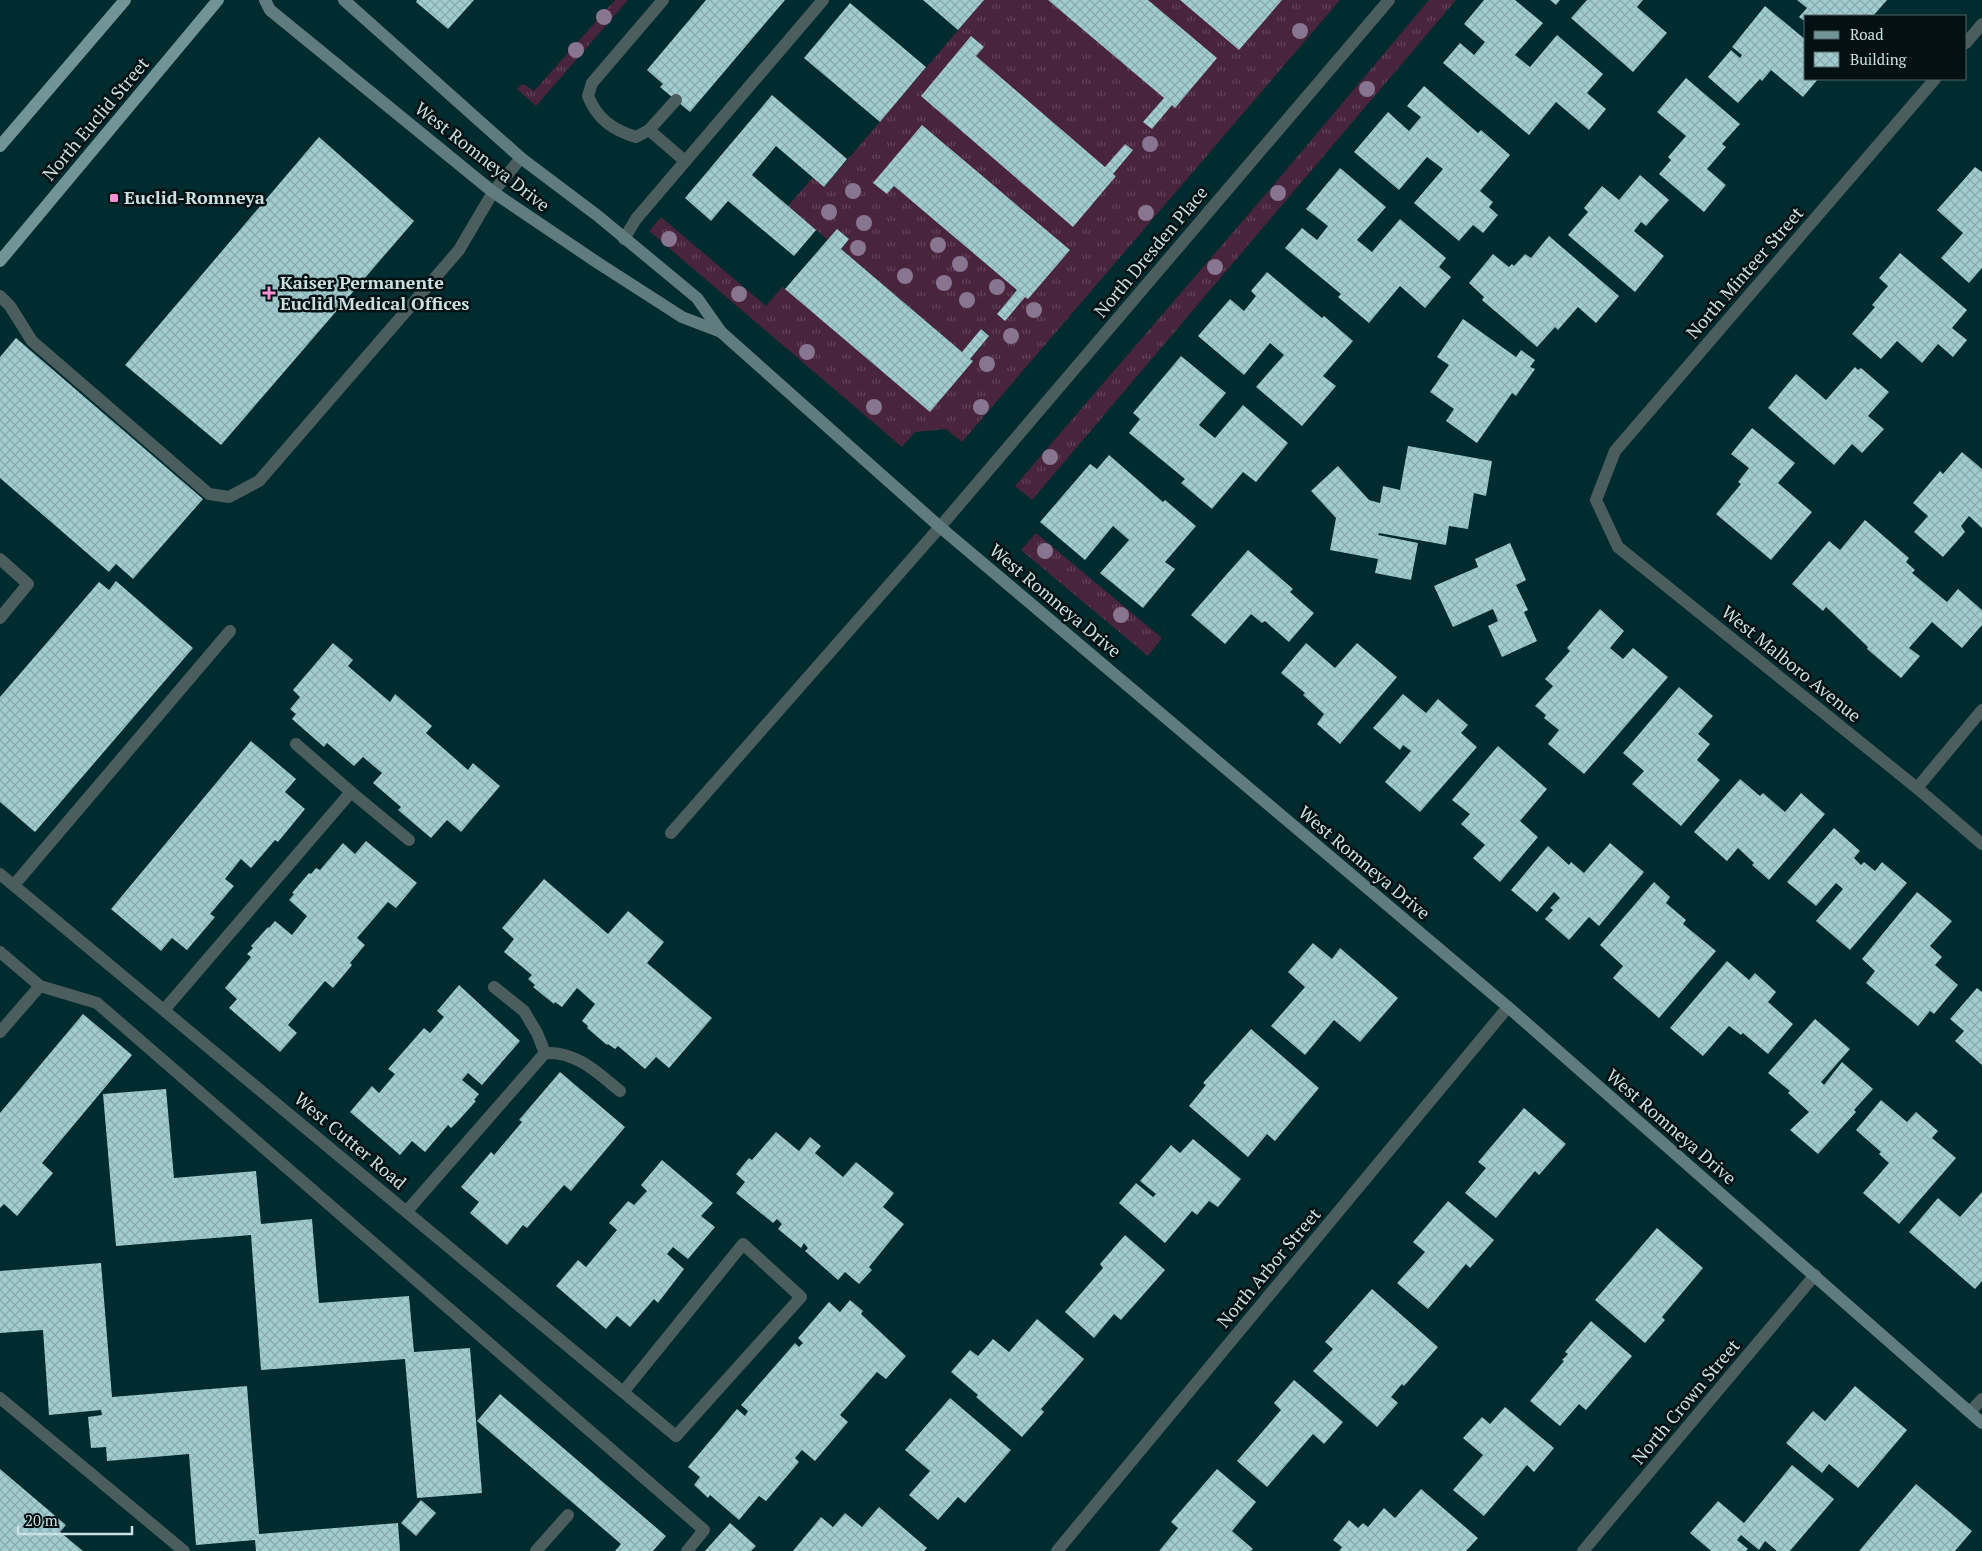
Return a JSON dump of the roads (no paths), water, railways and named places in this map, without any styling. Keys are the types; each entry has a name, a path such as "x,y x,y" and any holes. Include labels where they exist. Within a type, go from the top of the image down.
{"main road":[{"path":"0,146 125,0"},
{"name":"North Euclid Street","path":"0,261 218,0"}],"street":[{"name":"West Romneya Drive","path":"265,0 270,10 493,192 682,317 721,332"},
{"name":"West Romneya Drive","path":"344,0 521,158 598,216 697,298 721,332 940,527 1508,1008 1982,1423"},
{"path":"663,0 592,83 588,96 594,111 620,132 636,137 649,130 676,100"},
{"path":"624,239 636,219 823,0"},
{"name":"North Dresden Place","path":"671,833 940,527 1389,0"},
{"path":"1967,42 1982,24"},
{"name":"North Minteer Street","path":"1596,500 1615,451 1934,80"},
{"path":"649,130 685,161"},
{"path":"0,296 10,306 32,341 209,494 229,497 259,481 459,250 493,192 521,158"},
{"name":"West Malboro Avenue","path":"1596,500 1618,547 1917,788 1982,844"},
{"path":"0,559 28,584 0,618"},
{"path":"14,885 230,631"},
{"path":"1917,788 1982,710"},
{"path":"296,744 409,840"},
{"path":"164,1010 351,792"},
{"name":"West Cutter Road","path":"0,874 676,1436 801,1297 743,1244 624,1391"},
{"path":"0,952 40,986 96,1003 704,1530 687,1551"},
{"path":"0,1032 40,986"},
{"path":"494,987 524,1011 546,1053"},
{"name":"North Arbor Street","path":"1057,1551 1508,1008"},
{"path":"407,1211 546,1053 571,1056 589,1066 620,1091"},
{"name":"North Crown Street","path":"1583,1551 1815,1275"},
{"path":"0,1398 184,1551"},
{"path":"1970,1412 1982,1398"},
{"path":"536,1551 568,1515"}],"place":[{"name":"Euclid-Romneya","path":"114,198"},
{"name":"Kaiser Permanente Euclid Medical Offices","path":"269,293"}]}
